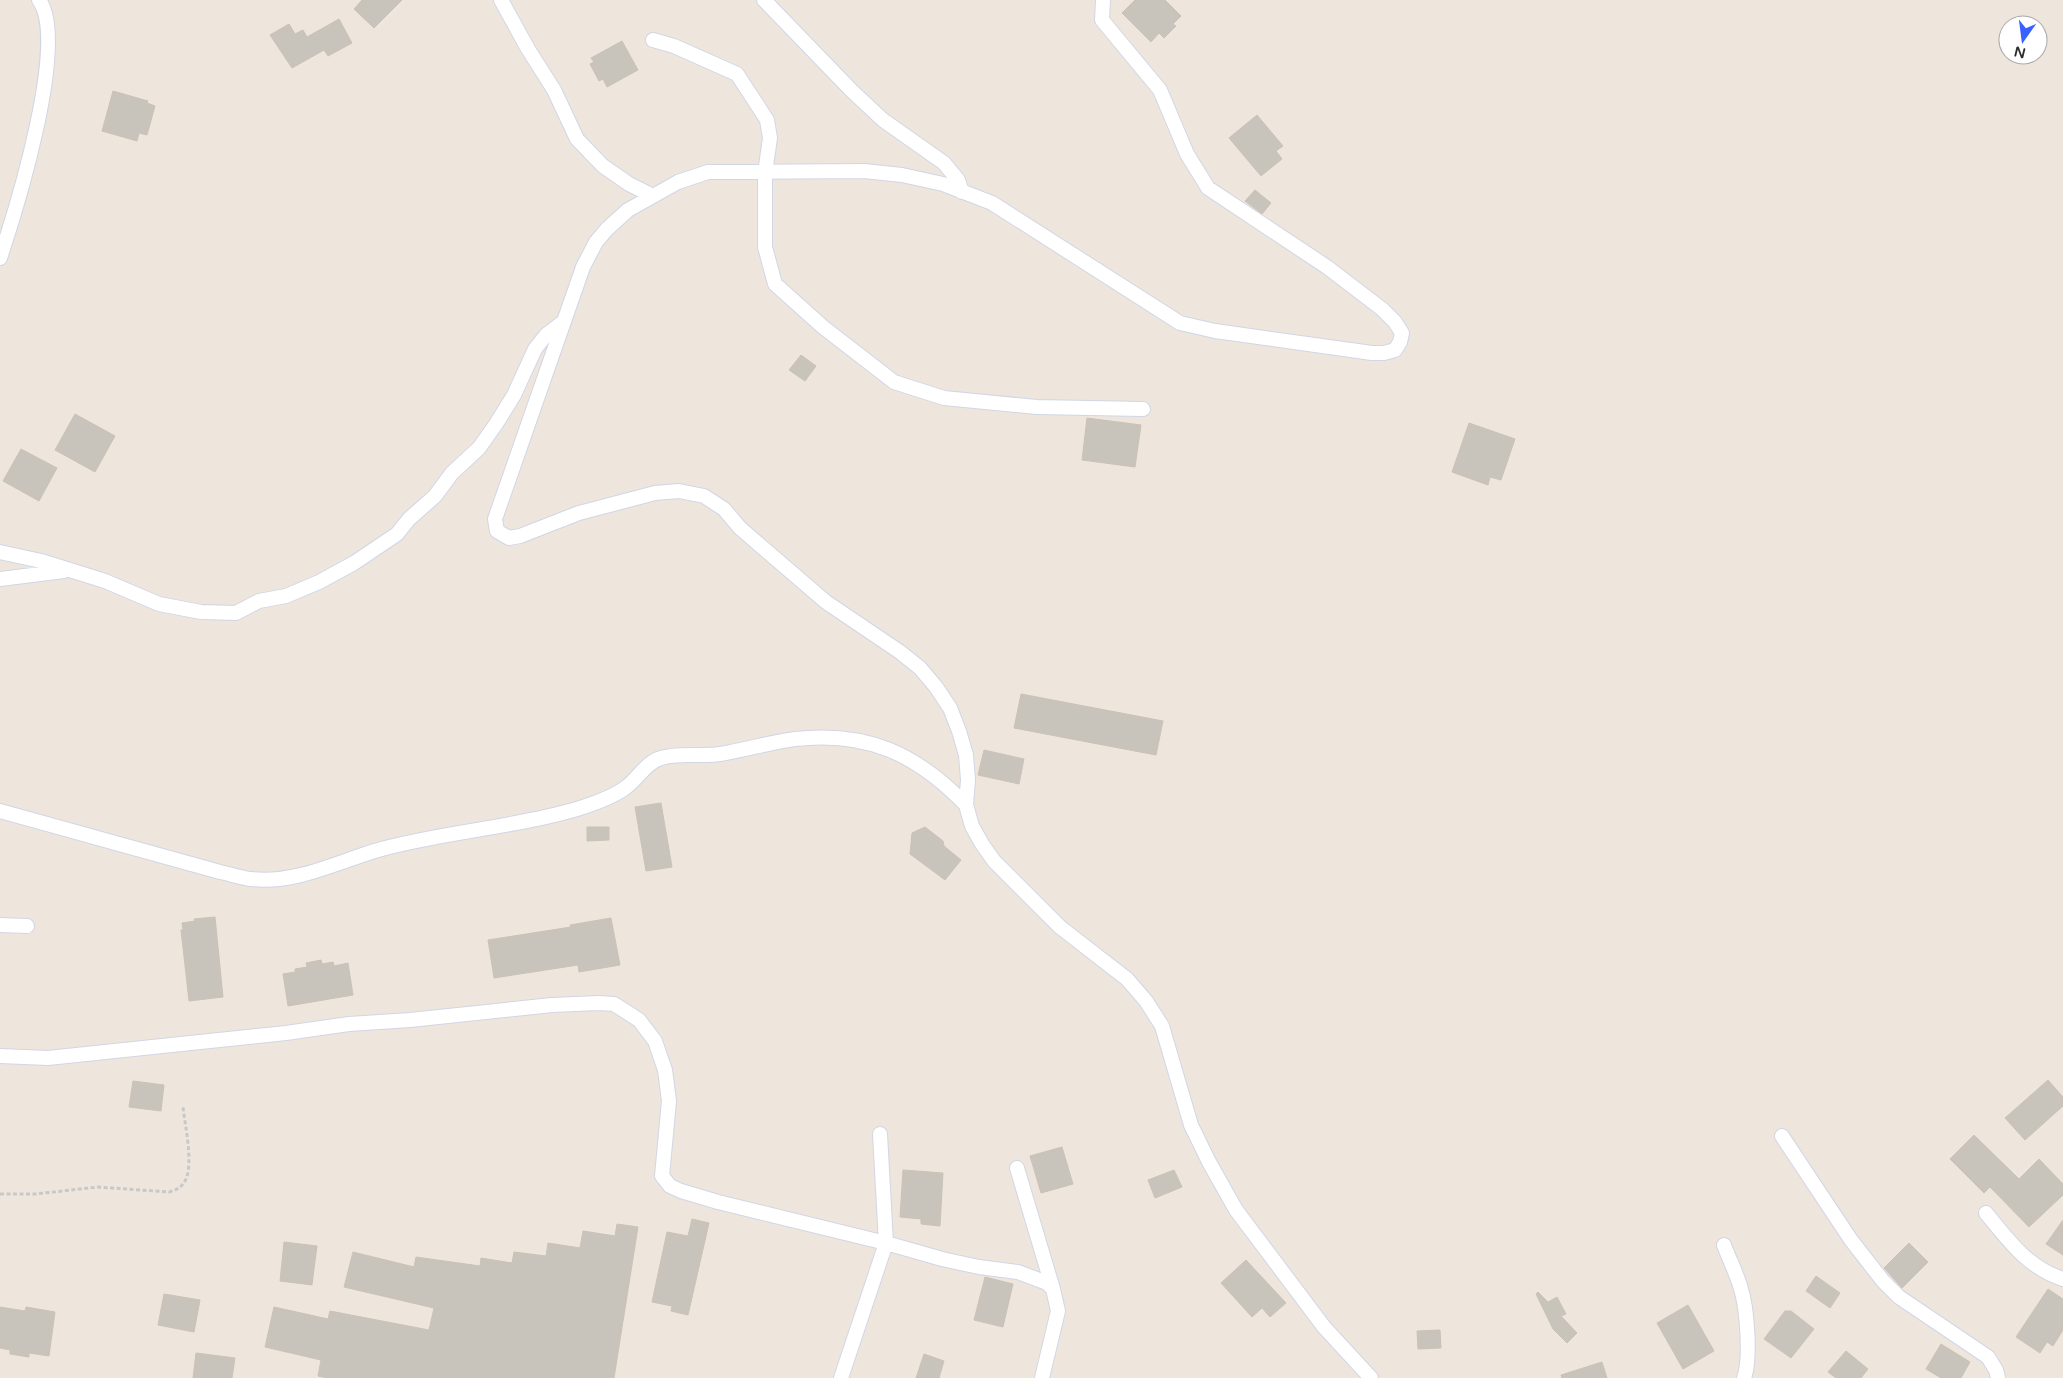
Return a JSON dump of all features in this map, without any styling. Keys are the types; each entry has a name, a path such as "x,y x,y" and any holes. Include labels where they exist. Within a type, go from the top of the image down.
{"street":[{"path":"0,258 16,210 44,92 48,33 45,8 39,0"},
{"path":"502,0 528,48 554,90 577,139 603,166 629,184 653,196"},
{"path":"764,0 852,91 883,120 944,164 958,180 962,192"},
{"path":"1103,0 1102,20 1160,90 1187,154 1208,188 1327,268 1382,309 1396,322 1402,333 1400,342 1395,350 1384,353 1372,353 1215,331 1180,323 992,204 943,184 910,177 864,171 708,172 678,182 628,210 596,242 583,267 494,519 497,531 509,538 520,536 579,513 655,493 679,491 704,496 724,509 740,528 826,602 900,652 920,668 950,708 959,730 966,755 968,780 966,805 972,826 994,860 1060,926 1127,979 1146,1001 1162,1026 1191,1125 1236,1210 1324,1327 1371,1378"},
{"path":"653,40 674,46 737,74 767,120 770,138 765,173 765,247 775,284 823,327 894,382 944,398 1037,408 1143,409"},
{"path":"0,552 41,561 105,581 159,604 201,612 236,613 259,601 286,596 319,582 362,558 397,534 409,519 435,496 452,473 479,448 514,394 535,349 546,335 564,322"},
{"path":"0,579 67,570"},
{"path":"0,811 220,872 250,879 282,879 313,872 379,850 555,815 579,808 624,789 651,762 660,758 717,754 819,737 847,739 874,744 892,751 924,768 946,785 966,805"},
{"path":"0,925 27,926"},
{"path":"0,1056 48,1058 286,1033 349,1024 410,1020 552,1005 599,1002 614,1004 639,1020 655,1041 665,1070 669,1102 662,1176 664,1181 681,1191 718,1202 886,1243 942,1259 979,1267 1018,1272 1038,1278 1053,1289"},
{"path":"841,1378 886,1243 880,1134"},
{"path":"1782,1136 1851,1240 1883,1281 1899,1297 1988,1357 1996,1370 1998,1378"},
{"path":"1017,1168 1058,1311 1042,1378"},
{"path":"1986,1213 2025,1259 2041,1270 2063,1279"},
{"path":"1724,1245 1741,1289 1747,1334 1744,1378"}],"path":[{"path":"0,1194 35,1194 98,1187 169,1192 179,1189 189,1169 183,1107"}],"building":[{"path":"362,0 402,0 374,28 354,9"},
{"path":"1135,0 1165,0 1181,16 1173,24 1176,26 1164,38 1159,33 1151,42 1122,13"},
{"path":"339,19 352,43 328,56 324,50 292,68 270,35 289,24 295,34 303,30 307,37"},
{"path":"622,41 638,70 607,87 603,79 599,81 590,64 594,62 591,58"},
{"path":"113,91 148,101 147,103 155,106 147,135 139,133 137,141 102,131"},
{"path":"1257,115 1283,146 1276,151 1282,159 1261,176 1229,138"},
{"path":"1255,190 1271,203 1262,214 1245,201"},
{"path":"801,355 816,366 805,381 789,370"},
{"path":"75,414 115,436 95,472 55,450"},
{"path":"1087,418 1141,425 1135,467 1082,460"},
{"path":"1469,423 1515,439 1501,480 1490,477 1488,485 1452,472"},
{"path":"21,449 57,468 39,501 3,481"},
{"path":"1021,694 1163,721 1156,755 1014,728"},
{"path":"984,750 1024,759 1019,784 978,775"},
{"path":"661,803 672,867 646,871 635,807"},
{"path":"587,827 609,827 609,840 587,841"},
{"path":"925,827 943,841 944,846 961,860 945,880 910,854 912,833"},
{"path":"215,917 223,997 189,1001 181,930 183,930 182,923 195,921 194,919"},
{"path":"611,918 620,965 579,972 578,965 494,978 488,940 571,927 570,925"},
{"path":"321,960 322,964 333,962 334,966 348,963 353,995 288,1006 283,974 307,967 306,963"},
{"path":"2048,1080 2063,1097 2063,1106 2025,1140 2005,1118"},
{"path":"133,1081 164,1085 161,1111 129,1107"},
{"path":"1974,1135 2019,1179 2039,1159 2063,1184 2063,1195 2029,1227 1990,1187 1984,1193 1950,1159"},
{"path":"1062,1147 1073,1184 1041,1193 1030,1156"},
{"path":"903,1170 943,1173 940,1226 921,1224 921,1219 900,1217"},
{"path":"1174,1170 1182,1187 1155,1198 1148,1180"},
{"path":"692,1219 709,1223 688,1315 671,1311 672,1306 652,1302 667,1232 688,1236"},
{"path":"2063,1220 2063,1255 2046,1244"},
{"path":"617,1224 638,1227 614,1378 327,1378 318,1376 321,1360 265,1347 274,1307 328,1319 330,1311 429,1330 434,1308 344,1287 353,1252 414,1267 416,1257 480,1266 481,1258 512,1263 514,1252 546,1256 548,1243 580,1248 583,1231 615,1236"},
{"path":"284,1242 317,1246 312,1285 280,1281"},
{"path":"1909,1243 1928,1262 1902,1288 1884,1268"},
{"path":"1246,1260 1286,1303 1270,1317 1262,1308 1252,1317 1221,1283"},
{"path":"1816,1276 1840,1293 1830,1308 1806,1291"},
{"path":"985,1277 1013,1284 1003,1327 974,1320"},
{"path":"2048,1289 2063,1299 2063,1330 2053,1346 2047,1342 2040,1353 2016,1337"},
{"path":"1538,1292 1548,1302 1557,1297 1566,1314 1561,1316 1577,1333 1567,1343 1553,1329 1536,1294"},
{"path":"164,1294 200,1300 194,1332 158,1325"},
{"path":"1688,1305 1714,1351 1683,1369 1657,1323"},
{"path":"0,1307 25,1311 26,1307 55,1312 49,1356 29,1353 29,1357 10,1354 10,1350 0,1348"},
{"path":"1785,1311 1791,1311 1814,1329 1791,1358 1764,1339"},
{"path":"1440,1330 1441,1348 1418,1349 1417,1331"},
{"path":"1941,1344 1970,1362 1961,1378 1941,1378 1926,1369"},
{"path":"1846,1351 1868,1369 1861,1378 1836,1378 1828,1372"},
{"path":"196,1353 235,1358 232,1378 193,1378"},
{"path":"924,1354 944,1361 939,1378 916,1378"},
{"path":"1602,1362 1607,1378 1562,1378 1561,1375"}]}
